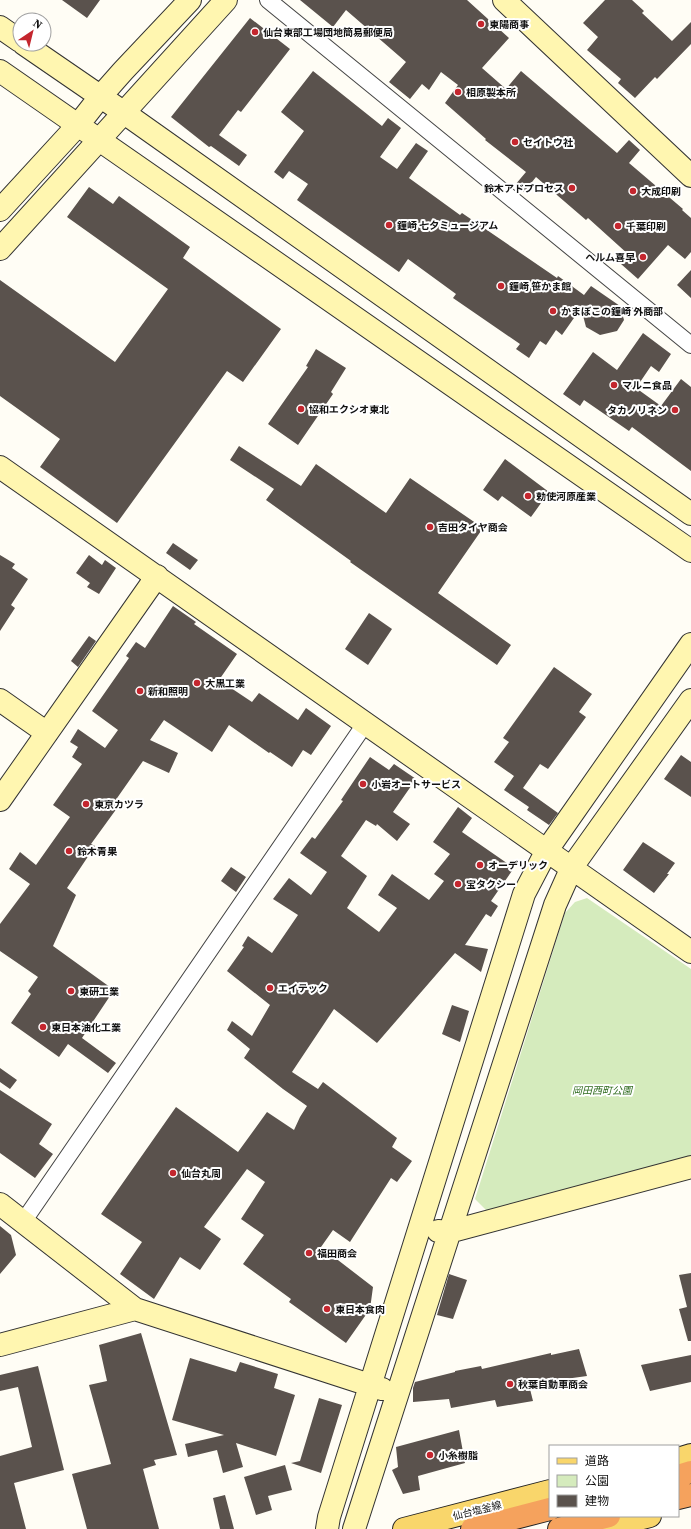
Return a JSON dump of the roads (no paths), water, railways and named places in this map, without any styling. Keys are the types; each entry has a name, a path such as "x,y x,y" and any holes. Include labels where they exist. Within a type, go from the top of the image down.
{"highway":[{"path":"679,1476 691,1472"},
{"path":"679,1498 691,1495"},
{"path":"472,1529 549,1509"},
{"path":"559,1529 605,1517"}],"main road":[{"path":"679,1458 691,1455"},
{"name":"仙台塩釜線","path":"404,1529 549,1492"},
{"path":"679,1509 691,1506"},
{"path":"600,1529 646,1517"}],"street":[{"path":"0,210 78,125 100,97 190,0"},
{"path":"0,249 226,0"},
{"path":"268,0 691,345"},
{"path":"504,0 691,176"},
{"path":"0,27 12,35"},
{"path":"35,52 123,112 691,514"},
{"path":"0,70 691,551"},
{"path":"0,467 157,576 365,724 572,867 691,952"},
{"path":"0,800 157,576"},
{"path":"326,1529 369,1385 524,894 547,850 691,644"},
{"path":"0,700 47,733"},
{"path":"354,1529 555,905 572,867 691,700"},
{"path":"23,1222 365,724"},
{"path":"419,1229 449,1232 691,1167"},
{"path":"0,1204 135,1309 398,1394"},
{"path":"0,1345 135,1309"}],"place":[{"name":"東陽商事","path":"481,24"},
{"name":"仙台東部工場団地簡易郵便局","path":"255,32"},
{"name":"相原製本所","path":"458,92"},
{"name":"セイトウ社","path":"515,142"},
{"name":"鈴木アドプロセス","path":"572,188"},
{"name":"大成印刷","path":"633,191"},
{"name":"鐘崎 七夕ミュージアム","path":"389,225"},
{"name":"千葉印刷","path":"618,226"},
{"name":"ヘルム喜早","path":"643,257"},
{"name":"鐘崎 笹かま館","path":"501,286"},
{"name":"かまぼこの鐘崎 外商部","path":"553,311"},
{"name":"マルニ食品","path":"614,385"},
{"name":"協和エクシオ東北","path":"301,409"},
{"name":"タカノリネン","path":"675,410"},
{"name":"勅使河原産業","path":"528,496"},
{"name":"吉田タイヤ商会","path":"430,527"},
{"name":"大黒工業","path":"197,683"},
{"name":"新和照明","path":"140,691"},
{"name":"小岩オートサービス","path":"363,784"},
{"name":"東京カツラ","path":"86,804"},
{"name":"鈴木青果","path":"69,851"},
{"name":"オーデリック","path":"480,865"},
{"name":"宝タクシー","path":"458,884"},
{"name":"エイテック","path":"270,988"},
{"name":"東研工業","path":"71,991"},
{"name":"東日本油化工業","path":"43,1027"},
{"name":"仙台丸周","path":"173,1173"},
{"name":"福田商会","path":"309,1253"},
{"name":"東日本食肉","path":"327,1309"},
{"name":"秋葉自動車商会","path":"510,1384"},
{"name":"小糸樹脂","path":"430,1455"}],"park label":[{"name":"岡田西町公園","path":"602,1090"}]}
